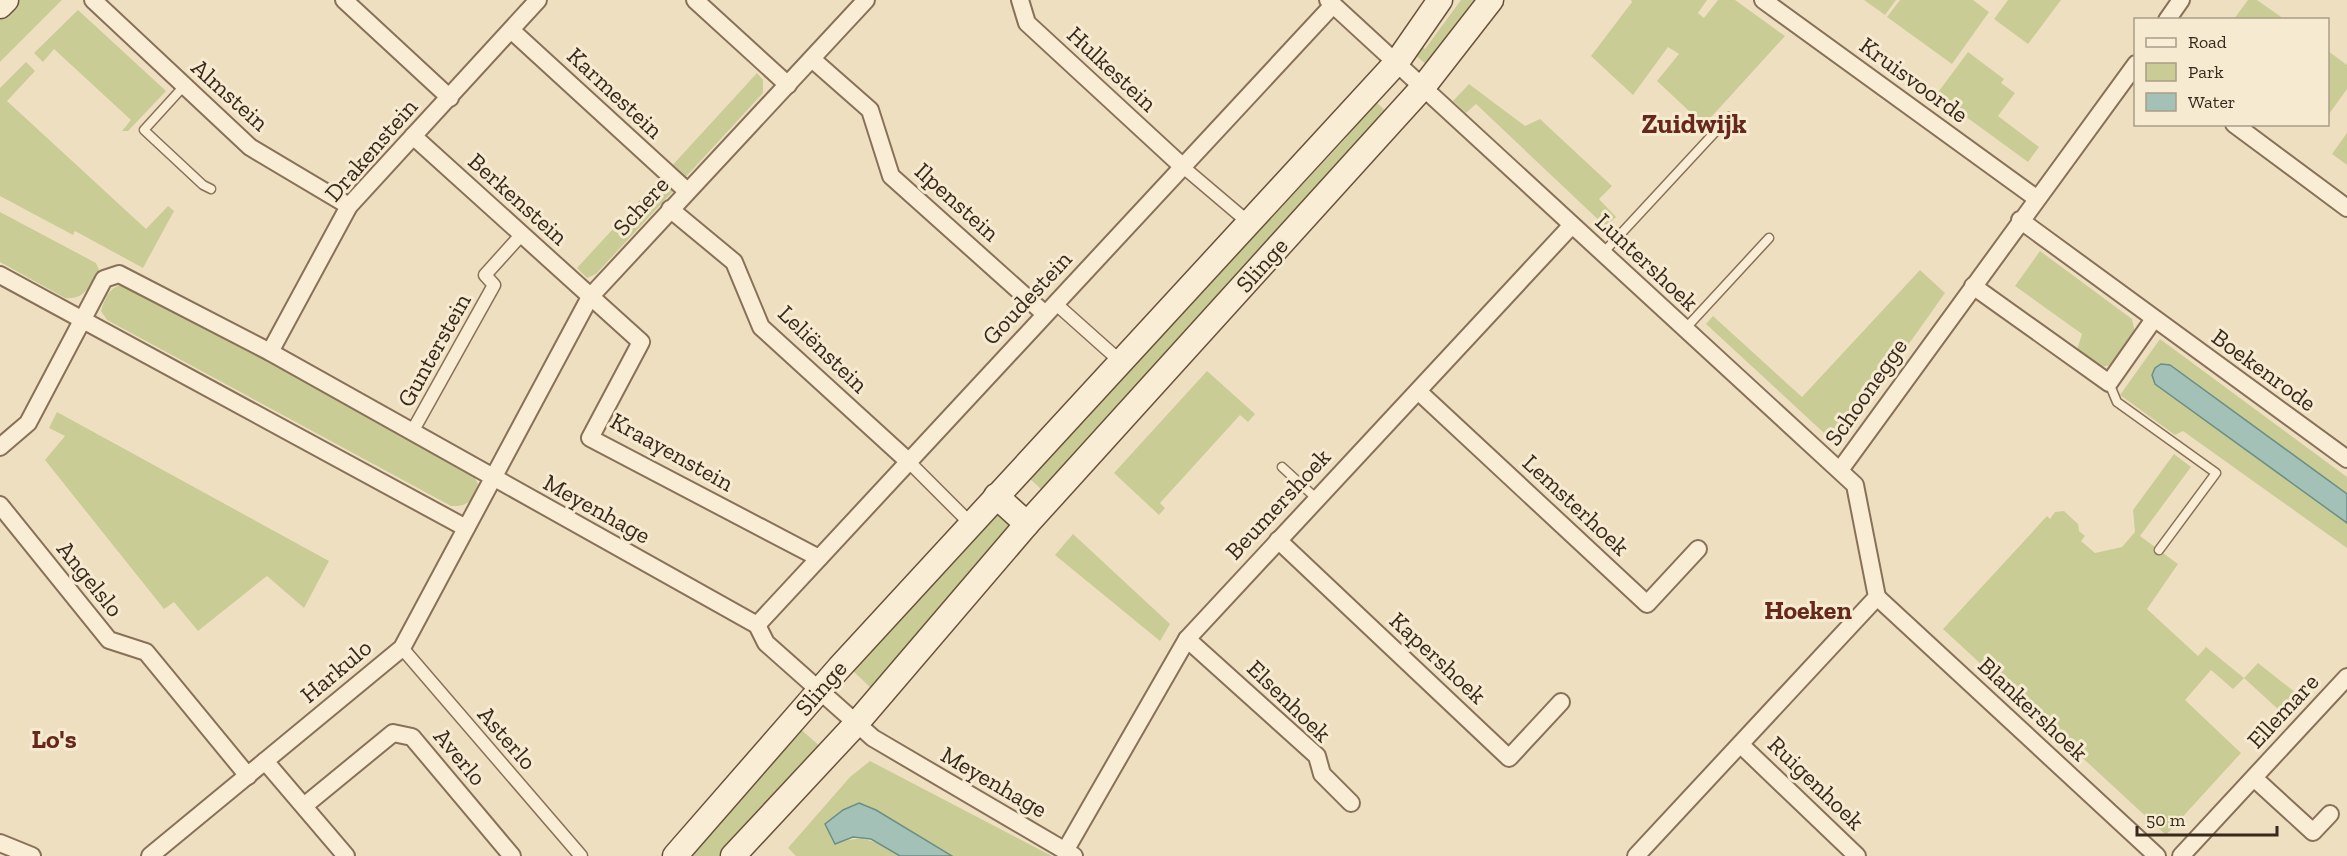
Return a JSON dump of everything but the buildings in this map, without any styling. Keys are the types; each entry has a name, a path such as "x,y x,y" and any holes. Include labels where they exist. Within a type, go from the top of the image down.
{"main road":[{"path":"0,6 6,0"},
{"name":"Slinge","path":"675,856 820,690 996,496 1397,62 1440,0"},
{"name":"Slinge","path":"733,856 856,724 1027,524 1424,86 1491,0"},
{"path":"996,496 1027,524"}],"street":[{"name":"Almstein","path":"93,0 250,147 349,206"},
{"path":"344,0 450,98"},
{"name":"Drakenstein","path":"270,352 349,206 538,0"},
{"path":"695,0 788,85"},
{"name":"Schere","path":"493,476 590,297 866,0"},
{"name":"Hulkestein","path":"1020,0 1027,23 1182,166"},
{"name":"Kruisvoorde","path":"1763,0 2036,198"},
{"path":"2168,18 2181,0"},
{"name":"Goudestein","path":"757,625 1331,3"},
{"name":"Luntershoek","path":"1331,3 1840,470"},
{"name":"Karmestein","path":"511,30 687,191"},
{"name":"Ilpenstein","path":"812,59 870,110 891,176 1050,309"},
{"name":"Schoonegge","path":"1877,597 1855,484 1840,470 2036,198 2134,67"},
{"path":"2237,126 2347,208"},
{"name":"Berkenstein","path":"413,136 590,297"},
{"name":"Slinge","path":"1182,166 1248,222"},
{"name":"Leliënstein","path":"670,209 734,262 761,327 908,462"},
{"name":"Boekenrode","path":"2020,220 2347,459"},
{"name":"Beumershoek","path":"1070,854 1187,639 1572,225"},
{"name":"Gunterstein","path":"412,432 494,285 485,275 522,234"},
{"name":"Meyenhage","path":"0,447 28,423 104,279 119,274 270,352 757,625 766,643 873,738 1070,854"},
{"path":"0,275 83,318 466,528"},
{"path":"1973,286 2109,383 2154,319"},
{"name":"Kraayenstein","path":"590,297 641,342 590,438 819,558"},
{"path":"1050,309 1120,361"},
{"name":"Lemsterhoek","path":"1418,391 1647,604 1698,549"},
{"path":"908,462 971,524"},
{"name":"Harkulo","path":"151,856 402,648 493,476"},
{"name":"Angelslo","path":"0,505 109,640 146,652 248,776"},
{"name":"Kapershoek","path":"1278,540 1509,758 1561,702"},
{"path":"1636,856 1877,597"},
{"name":"Blankershoek","path":"1877,597 2157,856"},
{"name":"Elsenhoek","path":"1187,639 1317,756 1322,774 1351,803"},
{"name":"Asterlo","path":"402,648 581,856"},
{"name":"Ellemare","path":"2181,856 2347,677"},
{"name":"Averlo","path":"304,806 393,733 412,737 512,856"},
{"name":"Ruigenhoek","path":"1741,745 1857,856"},
{"path":"265,761 346,856"},
{"name":"Ellemare","path":"2254,778 2313,832 2330,814"},
{"path":"0,843 32,856"}],"lane":[{"path":"184,86 144,130 203,185 211,189"},
{"path":"1603,253 1729,117"},
{"path":"1685,329 1769,238"},
{"path":"2109,383 2117,402 2216,474 2159,550"},
{"path":"1282,466 1317,499"}],"green space":[{"path":"16,0 62,0 0,62 0,16"},
{"path":"1461,0 1482,0 1427,65 1415,55 1418,44 1425,49"},
{"path":"1631,0 1707,0 1698,13 1704,18 1718,0 1735,0 1785,36 1704,125 1657,81 1679,54 1668,47 1633,95 1591,56 1632,2"},
{"path":"1864,0 1896,0 1885,15"},
{"path":"1900,0 1973,0 1989,12 1952,64 1887,17"},
{"path":"2008,0 2061,0 2028,44 1994,19"},
{"path":"2248,0 2257,0 2283,18 2235,18"},
{"path":"78,10 166,91 128,131 122,131 131,120 54,49 43,62 34,53"},
{"path":"1968,52 2004,79 2001,83 2015,93 1998,116 2039,147 2028,162 1936,95"},
{"path":"2329,52 2347,65 2347,89 2329,114"},
{"path":"26,62 35,71 7,101 146,229 168,206 174,211 143,268 75,231 73,235 0,196 0,88"},
{"path":"757,73 763,80 763,93 682,181 669,169"},
{"path":"1469,84 1525,126 1540,119 1612,186 1599,199 1616,217 1605,226 1476,104 1466,113 1453,101"},
{"path":"1373,99 1391,116 1044,492 1028,477 1346,138"},
{"path":"2347,133 2347,165 2332,154"},
{"path":"659,179 673,191 596,274 587,278 577,268"},
{"path":"0,212 96,263 99,270 86,291 77,297 65,298 0,262"},
{"path":"2040,251 2132,319 2135,333 2112,365 2101,367 2077,350 2082,334 2015,286"},
{"path":"1920,270 1945,293 1837,445 1706,324 1713,316 1802,397"},
{"path":"122,284 471,470 478,484 472,498 466,504 451,506 107,320 101,311 104,302 110,291"},
{"path":"2160,339 2347,477 2347,494 2254,428 2155,384 2347,523 2347,548 2183,431 2175,435 2120,395"},
{"path":"1207,371 1255,414 1248,422 1240,415 1160,503 1165,508 1159,515 1114,473"},
{"path":"57,412 329,561 304,608 267,576 198,631 174,602 164,609 45,460 65,436 49,428"},
{"path":"2174,454 2191,467 2140,536 2178,564 2147,609 2198,656 2206,647 2244,678 2233,689 2211,670 2185,700 2241,753 2166,835 1943,629 2047,516 2050,519 2055,512 2064,511 2078,524 2079,531 2085,536 2081,541 2095,553 2122,547 2135,532 2133,510"},
{"path":"996,512 1006,519 1009,525 1007,535 873,690 852,670"},
{"path":"1073,534 1170,624 1160,641 1055,555"},
{"path":"2258,663 2296,693 2280,711 2244,678"},
{"path":"796,725 823,749 723,856 681,856"},
{"path":"870,761 1052,856 952,856 876,810 835,844 854,839 869,840 900,856 796,856 788,848 850,777"}],"water":[{"path":"2161,364 2170,365 2347,494 2347,523 2155,384 2152,375 2155,368"},
{"path":"859,803 876,810 952,856 900,856 871,839 853,837 835,844 825,824 843,810"}],"district":[{"name":"Zuidwijk","path":"1694,124"},
{"name":"Hoeken","path":"1808,610"},
{"name":"Lo's","path":"54,739"}]}
